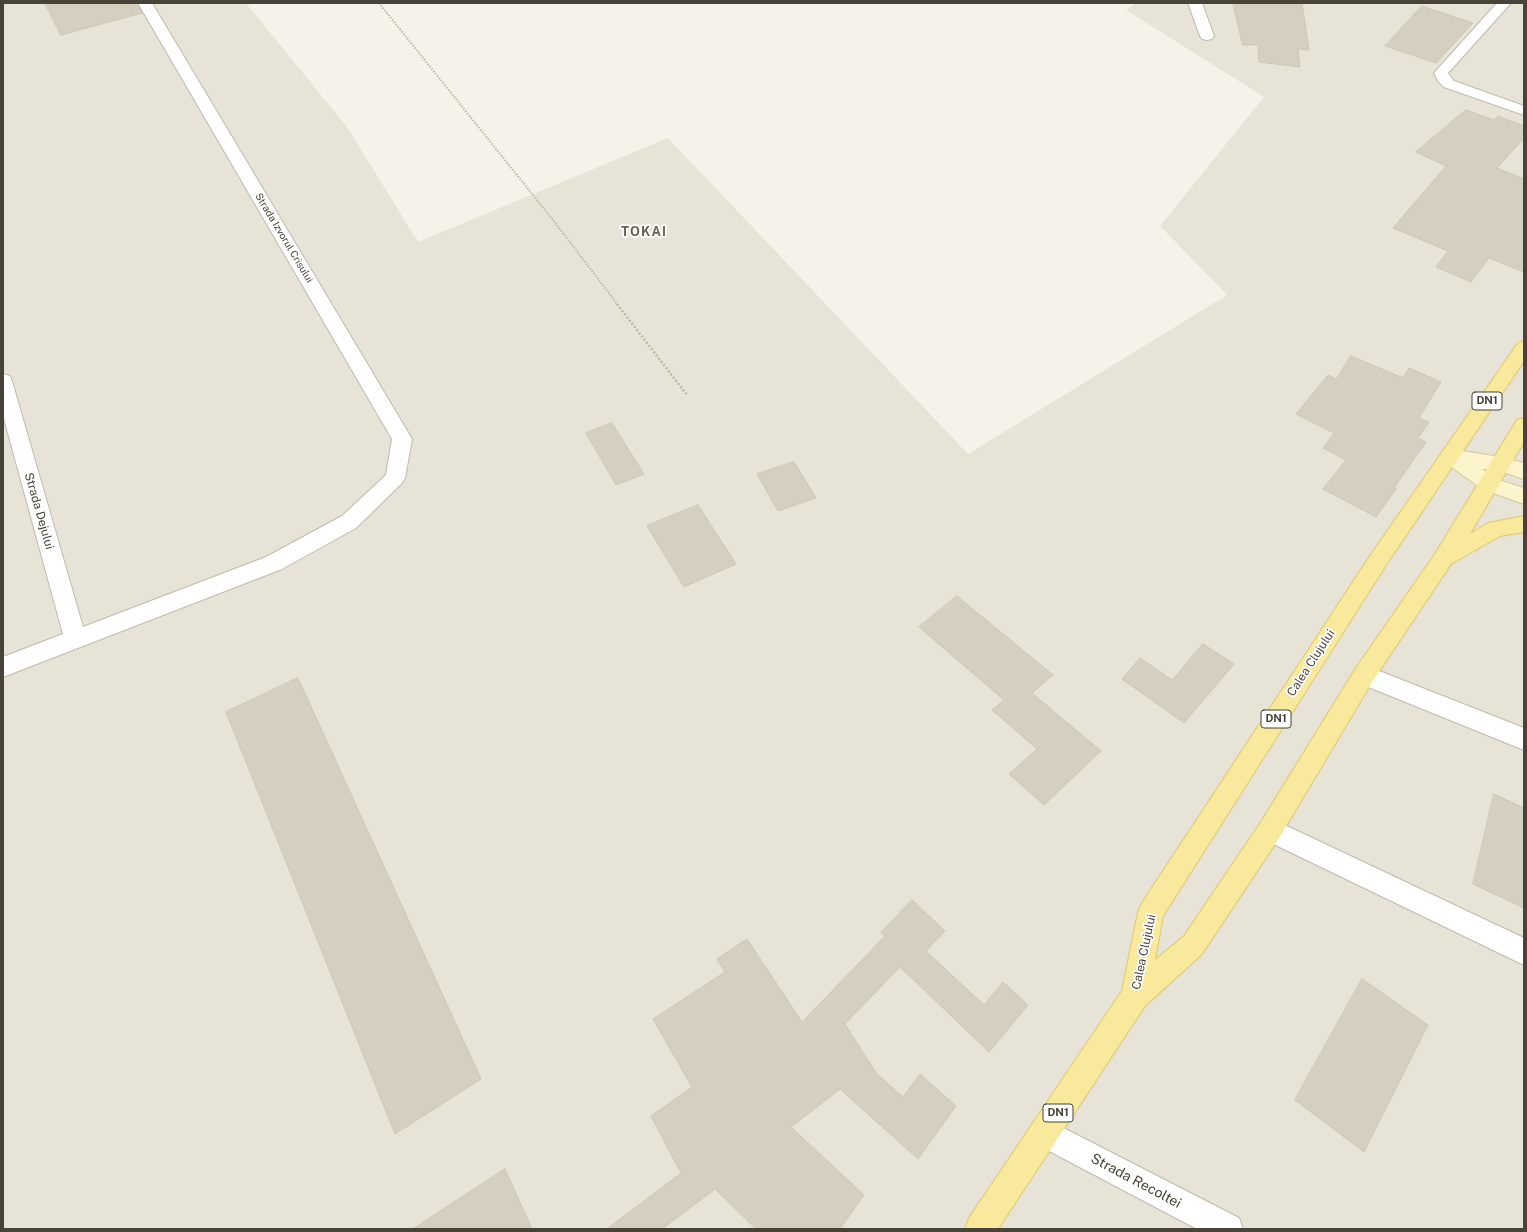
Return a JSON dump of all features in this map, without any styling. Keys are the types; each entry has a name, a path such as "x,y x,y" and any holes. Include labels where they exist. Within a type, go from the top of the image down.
{"main road":[{"name":"Calea Clujului","path":"1135,996 1151,912 1379,558 1524,347"},
{"name":"Calea Clujului","path":"980,1229 1135,996 1193,945 1270,830 1364,674 1443,560 1524,425"},
{"path":"1450,456 1500,464 1524,471"},
{"path":"1450,456 1489,484 1524,496"},
{"path":"1443,560 1495,529 1524,524"}],"street":[{"name":"Strada Izvorul Crisului","path":"76,640 274,563 350,522 395,478 402,439 144,3"},
{"path":"1195,3 1207,36"},
{"path":"1499,4 1441,73 1443,78 1449,84 1524,111"},
{"name":"Strada Dejului","path":"3,382 76,640"},
{"path":"3,667 76,640"},
{"path":"1364,674 1524,739"},
{"path":"1270,830 1524,952"},
{"name":"Strada Recoltei","path":"1044,1134 1228,1229"}],"path":[{"path":"380,3 553,220 687,395"}],"shaded area":[{"path":"3,3 246,3 347,127 418,242 668,138 968,454 1227,295 1160,226 1264,97 1126,10 1136,3 1524,3 1524,1229 3,1229"}],"building":[{"path":"45,3 137,3 142,13 61,35"},
{"path":"1233,3 1302,3 1309,50 1298,49 1300,67 1259,62 1258,45 1243,45"},
{"path":"1422,6 1473,23 1436,63 1385,46"},
{"path":"1466,110 1494,120 1498,116 1524,126 1524,138 1497,168 1524,179 1524,272 1489,258 1471,282 1436,267 1448,251 1393,228 1446,166 1416,152"},
{"path":"1351,356 1403,378 1409,368 1441,382 1419,418 1429,422 1418,438 1426,442 1376,517 1323,489 1346,460 1323,448 1334,433 1296,414 1328,375 1336,379"},
{"path":"612,423 644,474 616,485 586,433"},
{"path":"794,462 816,498 778,511 757,474"},
{"path":"698,505 736,564 684,587 647,526"},
{"path":"957,596 1053,675 1032,693 1101,751 1044,805 1009,774 1037,749 992,710 1004,700 919,627"},
{"path":"1203,644 1234,664 1184,723 1122,679 1140,658 1172,680"},
{"path":"298,678 481,1079 395,1134 226,712"},
{"path":"1494,794 1524,808 1524,908 1473,884"},
{"path":"912,900 945,931 926,951 984,1005 1003,982 1028,1005 989,1052 900,967 845,1024 876,1073 903,1097 920,1074 956,1106 918,1159 840,1089 791,1127 864,1195 840,1229 756,1229 715,1189 662,1229 607,1229 681,1173 651,1116 692,1087 653,1019 725,972 717,959 747,939 802,1022 885,936 881,933"},
{"path":"1362,979 1428,1025 1364,1152 1295,1100"},
{"path":"505,1169 532,1229 413,1229"}],"district":[{"name":"TOKAI","path":"644,232"}]}
